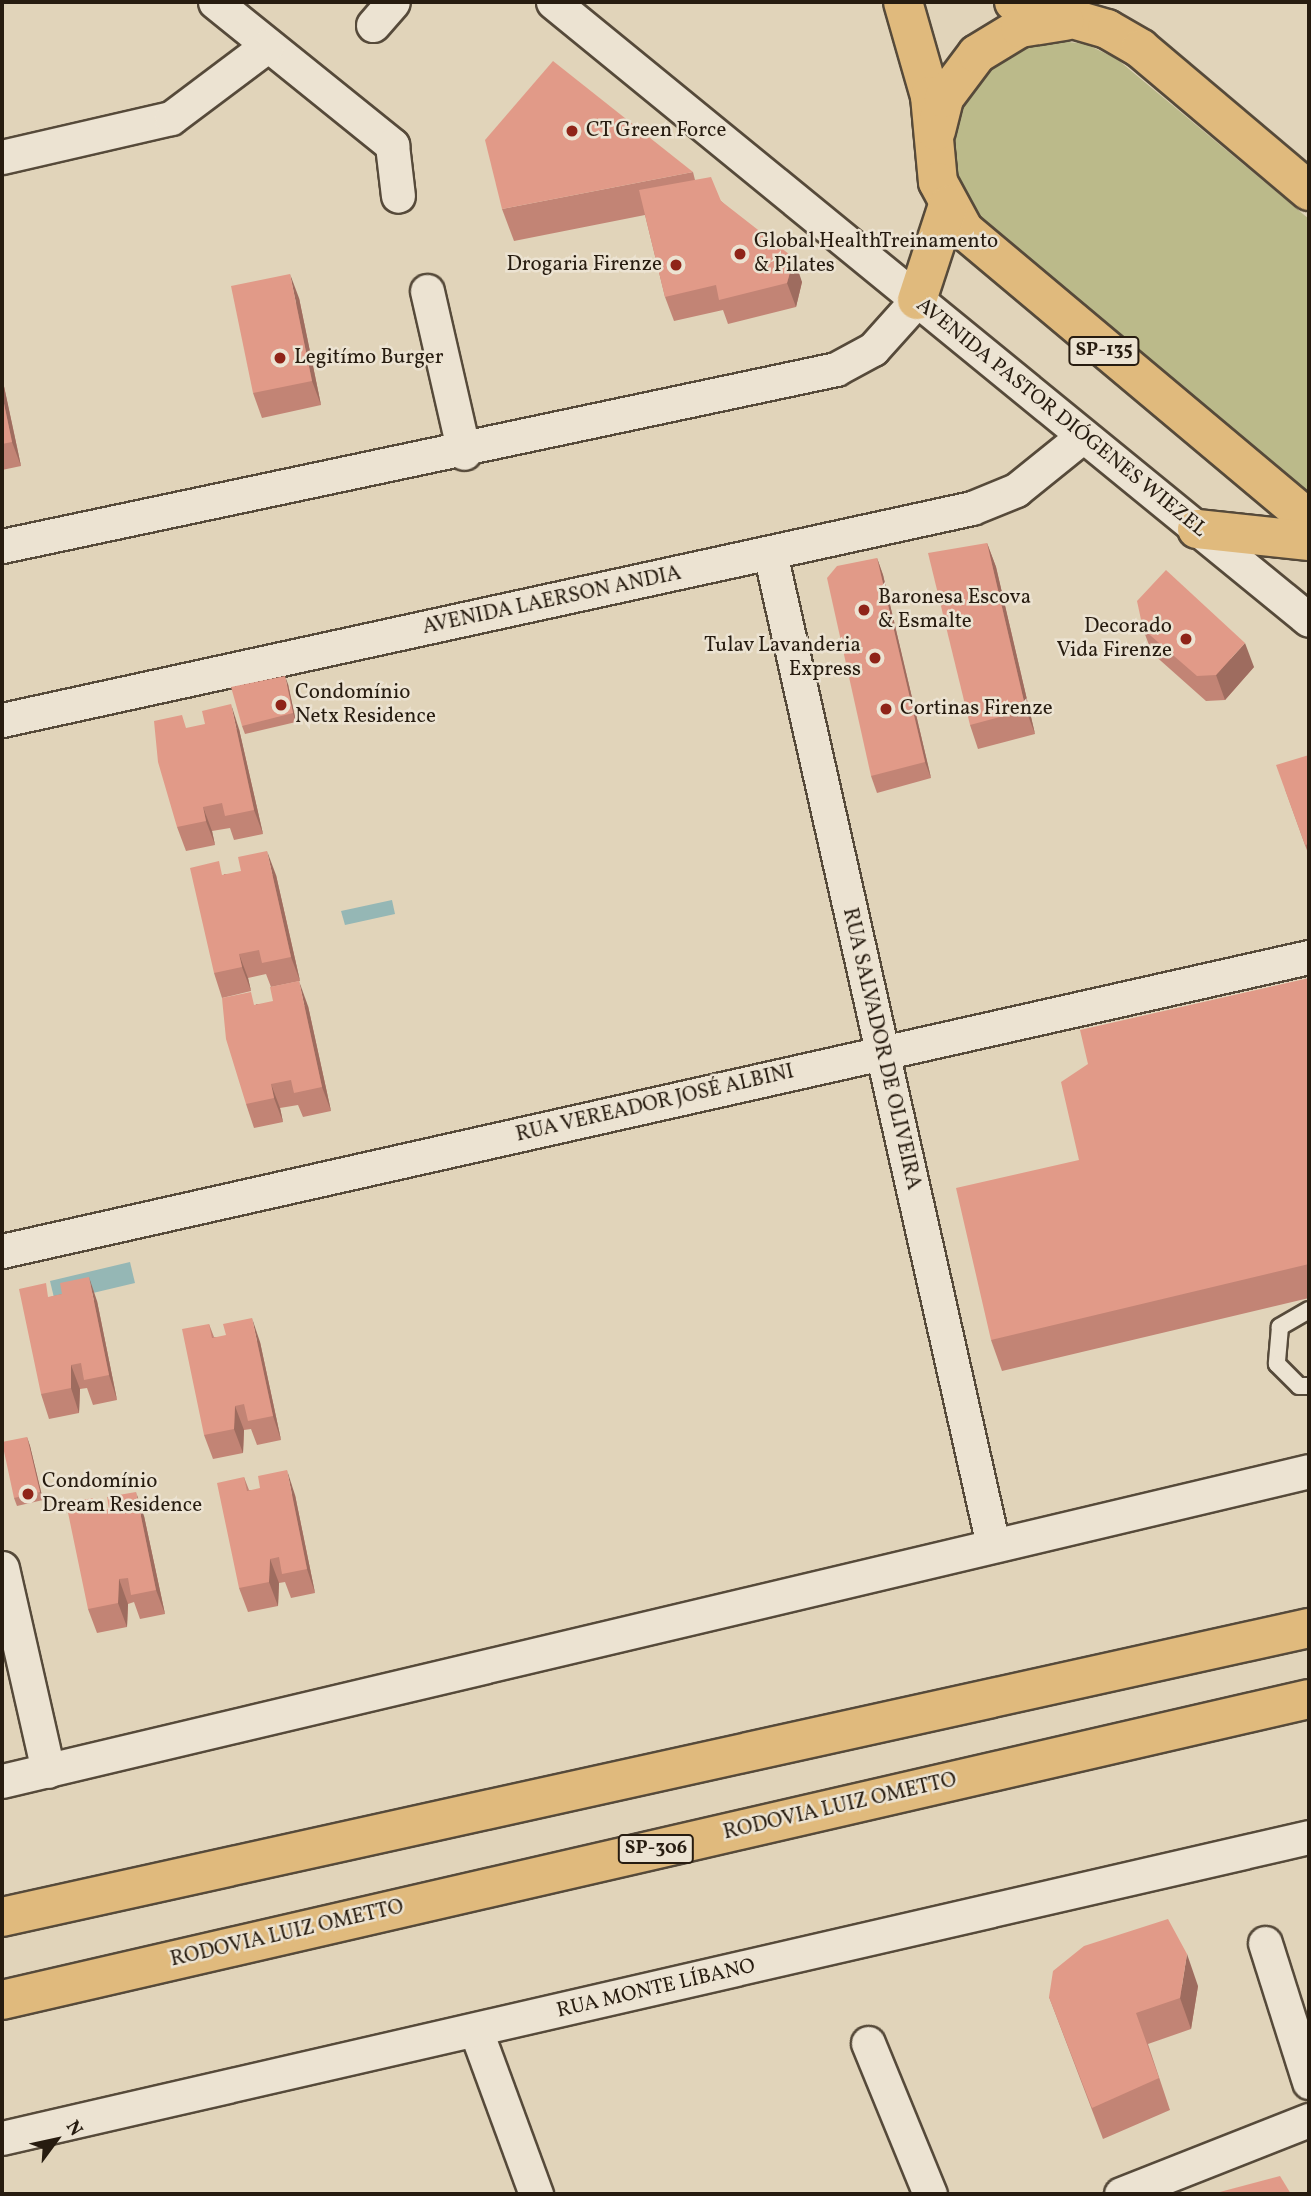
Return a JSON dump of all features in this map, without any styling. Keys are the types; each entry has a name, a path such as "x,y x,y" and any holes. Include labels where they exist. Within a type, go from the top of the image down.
{"main road":[{"name":"SP-135","path":"903,2 923,61 933,157 947,205 991,259 1309,519"},
{"path":"1014,2 1081,22 1141,49 1309,191"},
{"path":"933,157 944,98 977,54 1020,28 1081,22"},
{"path":"917,300 947,205"},
{"path":"1197,529 1309,541"},
{"path":"2,1917 1309,1628"},
{"name":"RODOVIA LUIZ OMETTO","path":"2,2000 1309,1699"}],"street":[{"path":"215,2 267,47 393,145 398,196"},
{"name":"AVENIDA PASTOR DIÓGENES WIEZEL","path":"553,2 1309,620"},
{"path":"2,157 171,118 267,47"},
{"path":"1270,159 1309,170"},
{"path":"427,291 464,453"},
{"path":"2,546 464,453 836,369 873,349 917,300"},
{"name":"AVENIDA LAERSON ANDIA","path":"2,720 972,508 1016,490 1083,436"},
{"name":"RUA SALVADOR DE OLIVEIRA","path":"770,553 993,1545"},
{"name":"RUA VEREADOR JOSÉ ALBINI","path":"2,1251 1309,957"},
{"path":"2,1781 1309,1471"},
{"path":"2,1568 48,1771"},
{"name":"RUA MONTE LÍBANO","path":"2,2138 476,2031 1309,1837"},
{"path":"1265,1943 1309,2082"},
{"path":"476,2031 536,2194"},
{"path":"868,2043 930,2194"},
{"path":"1121,2194 1309,2120"}],"lane":[{"path":"1309,1310 1280,1327 1277,1364 1299,1386 1309,1386"}],"shaded area":[{"path":"1052,40 1086,44 1117,59 1309,219 1309,493 972,217 955,187 952,120 989,64 1019,47"}],"water":[{"path":"392,900 395,914 345,925 341,911"},
{"path":"130,1262 135,1283 55,1302 50,1281"}],"building":[{"name":"CT Green Force","path":"553,61 693,172 502,209 485,140"},
{"path":"711,177 721,201 794,258 787,283 719,300 716,285 665,297 639,190"},
{"name":"Legitímo Burger","path":"290,274 312,381 253,393 231,286"},
{"path":"2,394 12,442 2,444"},
{"path":"987,543 1026,710 970,725 928,553"},
{"path":"877,558 925,762 871,776 827,578 837,566"},
{"name":"Decorado Vida Firenze","path":"1166,570 1245,643 1216,675 1197,676 1143,629 1137,601"},
{"path":"285,676 293,713 242,726 231,687"},
{"path":"231,704 254,810 225,816 222,803 203,807 206,821 177,827 158,762 154,721 182,715 186,728 205,724 202,711"},
{"path":"1309,755 1309,844 1305,845 1276,765"},
{"path":"267,851 291,957 262,963 259,950 239,954 242,967 214,973 190,868 219,861 222,875 241,871 238,857"},
{"path":"1309,978 1309,1264 991,1340 956,1188 1079,1160 1061,1082 1088,1064 1080,1030"},
{"path":"299,981 322,1087 294,1093 291,1080 271,1084 274,1098 246,1104 226,1039 222,998 251,992 254,1005 273,1001 270,987"},
{"path":"89,1277 109,1375 84,1380 81,1363 71,1365 71,1388 41,1394 19,1289 46,1283 48,1297 62,1294 60,1283"},
{"path":"252,1318 273,1416 248,1421 244,1404 235,1406 234,1429 204,1435 182,1329 209,1324 212,1338 226,1335 223,1324"},
{"path":"27,1437 40,1492 14,1498 2,1442"},
{"path":"287,1470 307,1569 282,1574 279,1557 270,1559 269,1582 239,1588 217,1483 244,1477 247,1491 260,1488 258,1476"},
{"path":"136,1492 156,1590 131,1595 128,1578 119,1579 118,1603 88,1609 66,1503 93,1498 96,1511 109,1509 107,1497"},
{"path":"1168,1919 1187,1954 1180,1998 1136,2013 1159,2078 1092,2108 1049,1997 1053,1971 1084,1946"},
{"path":"1280,2176 1291,2194 1216,2194 1216,2193"}],"place":[{"name":"CT Green Force","path":"572,131"},
{"name":"Global HealthTreinamento & Pilates","path":"740,254"},
{"name":"Drogaria Firenze","path":"676,265"},
{"name":"Legitímo Burger","path":"280,358"},
{"name":"Baronesa Escova & Esmalte","path":"864,610"},
{"name":"Decorado Vida Firenze","path":"1186,639"},
{"name":"Tulav Lavanderia Express","path":"875,658"},
{"name":"Condomínio Netx Residence","path":"281,705"},
{"name":"Cortinas Firenze","path":"886,709"},
{"name":"Condomínio Dream Residence","path":"28,1494"}]}
